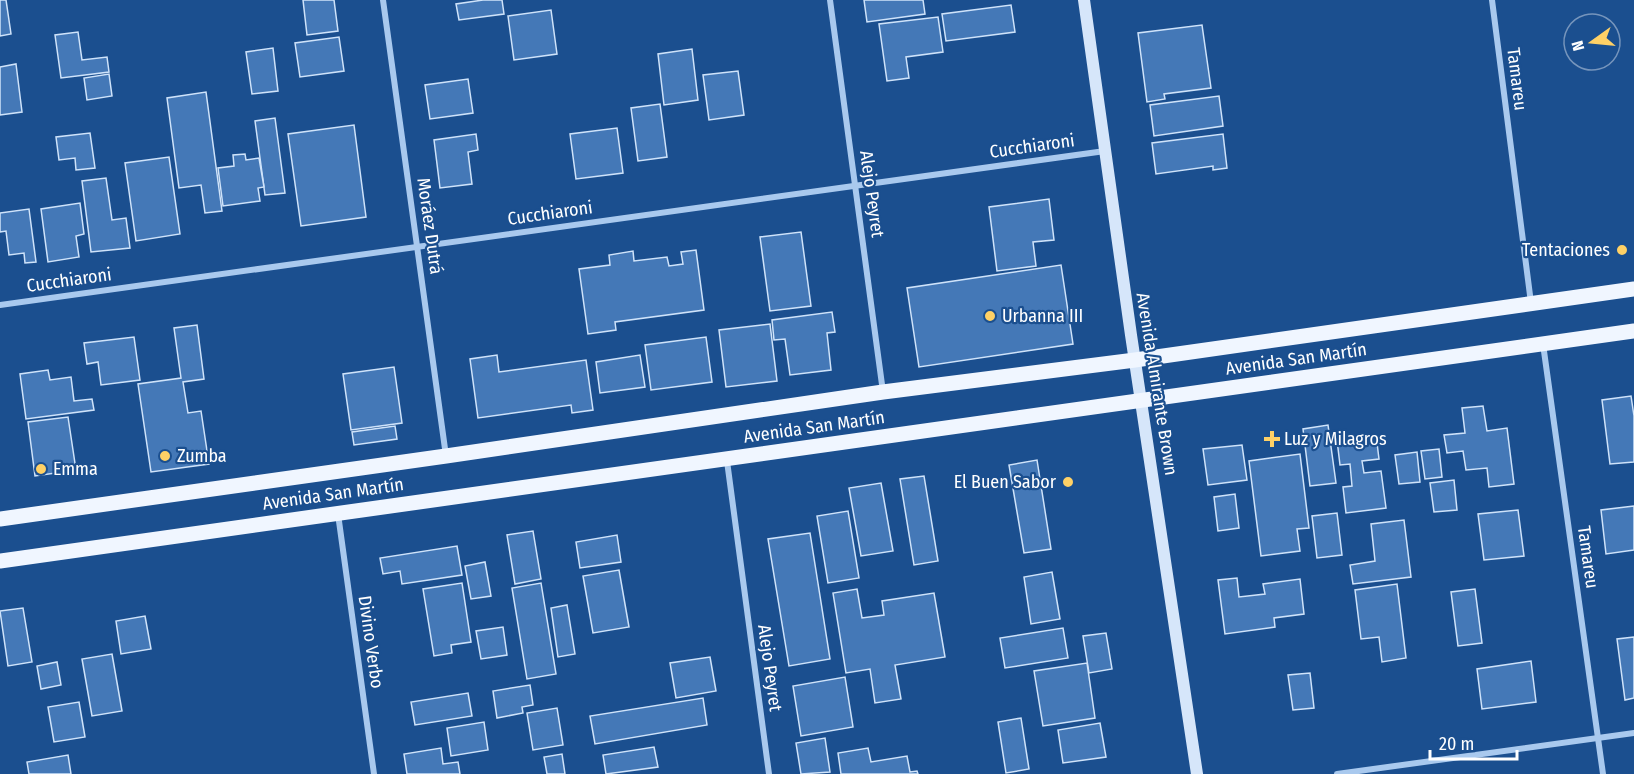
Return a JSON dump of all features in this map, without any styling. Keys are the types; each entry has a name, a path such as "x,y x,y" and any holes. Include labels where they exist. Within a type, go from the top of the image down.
{"main road":[{"name":"Avenida Almirante Brown","path":"1084,0 1197,774"},
{"name":"Avenida San Martín","path":"0,519 883,392 1135,360 1634,289"},
{"name":"Avenida San Martín","path":"0,561 1634,331"}],"street":[{"name":"Moráez Dutrá","path":"383,0 446,456"},
{"name":"Alejo Peyret","path":"830,0 883,392"},
{"name":"Tamareu","path":"1492,0 1531,304"},
{"name":"Cucchiaroni","path":"0,305 1105,151"},
{"name":"Tamareu","path":"1543,344 1603,774"},
{"name":"Alejo Peyret","path":"726,460 769,774"},
{"name":"Divino Verbo","path":"338,513 374,774"},
{"path":"1337,774 1634,733"}],"building":[{"path":"0,0 6,0 11,34 0,36"},
{"path":"303,0 334,0 338,31 307,35"},
{"path":"502,0 504,14 459,20 456,4"},
{"path":"864,0 923,0 925,14 867,22"},
{"path":"1011,5 1015,32 946,41 942,14"},
{"path":"551,10 557,54 514,60 508,16"},
{"path":"938,17 943,52 906,57 909,78 887,81 879,24"},
{"path":"1202,25 1211,88 1164,94 1165,99 1147,102 1138,33"},
{"path":"78,32 82,60 107,57 109,72 61,78 55,35"},
{"path":"339,37 344,71 300,77 295,43"},
{"path":"273,48 278,91 252,94 246,52"},
{"path":"692,49 698,100 664,105 658,54"},
{"path":"16,64 22,112 0,115 0,67"},
{"path":"738,71 744,115 709,120 703,75"},
{"path":"109,74 112,96 87,100 84,78"},
{"path":"468,79 473,113 430,119 425,85"},
{"path":"206,92 222,211 205,213 201,185 179,188 167,98"},
{"path":"1219,96 1223,126 1154,136 1150,105"},
{"path":"660,104 667,157 638,161 631,108"},
{"path":"275,118 285,193 265,195 255,121"},
{"path":"354,125 366,217 301,226 288,134"},
{"path":"617,128 623,173 576,179 570,134"},
{"path":"90,133 95,168 76,170 75,158 59,160 56,137"},
{"path":"476,134 478,150 468,152 472,184 440,188 434,140"},
{"path":"1223,134 1227,168 1213,170 1213,166 1156,174 1152,143"},
{"path":"245,154 246,160 259,158 264,187 258,188 260,201 223,206 218,168 234,166 233,155"},
{"path":"169,157 180,234 136,241 125,163"},
{"path":"106,178 112,220 126,218 130,248 91,252 82,181"},
{"path":"1049,199 1054,240 1033,242 1036,266 997,271 989,207"},
{"path":"80,203 84,234 76,236 79,257 48,262 41,209"},
{"path":"29,209 36,262 25,263 24,253 9,255 6,231 0,232 0,213"},
{"path":"801,232 811,306 770,311 760,237"},
{"path":"696,250 704,310 615,322 616,330 588,334 579,269 610,265 609,255 633,251 634,261 667,257 669,266 683,264 681,252"},
{"name":"Urbanna III","path":"1061,265 1073,344 919,367 907,288"},
{"path":"832,312 835,332 827,333 831,370 790,375 785,339 774,340 772,320"},
{"path":"770,324 777,381 726,387 719,330"},
{"path":"197,325 204,379 183,382 188,413 201,411 209,464 151,472 138,384 181,378 174,328"},
{"path":"134,337 140,380 101,385 98,362 87,364 84,343"},
{"path":"706,337 712,382 651,390 645,345"},
{"path":"497,355 499,372 586,360 593,410 572,413 571,405 478,418 470,359"},
{"path":"640,355 645,387 600,393 596,362"},
{"path":"394,367 402,423 351,430 343,374"},
{"path":"48,370 50,380 71,377 74,401 92,399 94,410 26,419 20,374"},
{"path":"1631,396 1634,416 1634,462 1610,464 1602,400"},
{"path":"1483,406 1487,431 1507,428 1514,484 1489,487 1487,468 1466,470 1463,451 1447,453 1444,435 1465,433 1462,408"},
{"path":"68,417 76,470 35,476 28,422"},
{"path":"1328,425 1336,483 1310,486 1303,429"},
{"path":"395,426 397,439 354,445 352,432"},
{"path":"1376,435 1379,459 1362,461 1364,473 1381,471 1386,508 1346,513 1343,487 1352,486 1350,464 1340,465 1337,440"},
{"path":"1242,445 1247,480 1208,485 1203,449"},
{"path":"1439,449 1442,477 1425,479 1421,451"},
{"path":"1417,452 1420,482 1399,484 1395,455"},
{"path":"1300,454 1309,528 1297,529 1300,551 1261,556 1249,461"},
{"path":"1037,460 1051,549 1024,553 1009,465"},
{"path":"924,476 938,561 914,565 900,479"},
{"path":"1454,480 1457,510 1434,512 1430,483"},
{"path":"881,483 893,551 861,556 849,488"},
{"path":"1235,494 1239,528 1218,531 1214,497"},
{"path":"1634,506 1634,550 1606,554 1601,510"},
{"path":"1518,510 1524,556 1484,560 1478,514"},
{"path":"848,511 859,578 828,583 817,516"},
{"path":"1337,513 1342,555 1317,558 1312,516"},
{"path":"1404,520 1411,577 1353,584 1350,565 1375,561 1371,524"},
{"path":"533,531 541,579 515,584 507,535"},
{"path":"810,533 830,659 789,666 768,539"},
{"path":"617,535 621,562 580,568 576,542"},
{"path":"457,546 462,575 402,584 400,571 383,574 380,558"},
{"path":"485,562 491,596 471,599 465,566"},
{"path":"619,570 629,627 593,633 583,576"},
{"path":"1052,572 1060,619 1031,624 1024,577"},
{"path":"1237,578 1239,597 1265,594 1263,584 1300,579 1304,614 1274,618 1275,627 1225,634 1218,580"},
{"path":"462,583 471,642 451,645 452,653 434,656 423,589"},
{"path":"541,583 556,674 527,679 512,588"},
{"path":"1397,584 1406,658 1382,662 1379,637 1361,639 1355,590"},
{"path":"857,589 862,618 884,615 882,601 934,593 945,657 895,665 901,699 875,703 870,669 846,673 833,593"},
{"path":"1475,589 1482,643 1458,646 1451,592"},
{"path":"567,605 575,654 558,657 551,608"},
{"path":"23,608 32,662 8,666 0,611"},
{"path":"145,616 151,649 121,654 116,621"},
{"path":"503,627 507,655 481,659 476,631"},
{"path":"1063,628 1068,658 1005,668 1000,638"},
{"path":"1106,633 1112,669 1089,673 1083,636"},
{"path":"1634,637 1634,698 1625,700 1617,639"},
{"path":"112,654 122,711 92,716 82,659"},
{"path":"710,657 716,691 676,698 670,663"},
{"path":"1531,661 1536,702 1482,709 1477,669"},
{"path":"57,662 61,685 41,689 37,666"},
{"path":"1087,663 1095,718 1043,726 1034,671"},
{"path":"1310,673 1314,708 1293,710 1288,675"},
{"path":"845,677 853,727 801,736 793,686"},
{"path":"530,685 533,705 522,707 523,713 497,718 493,691"},
{"path":"468,693 472,716 415,725 411,702"},
{"path":"703,698 707,725 595,744 590,716"},
{"path":"79,702 85,737 54,742 48,707"},
{"path":"557,708 563,745 533,750 527,713"},
{"path":"1021,718 1029,769 1006,773 998,722"},
{"path":"484,722 488,750 451,756 447,728"},
{"path":"1100,723 1106,757 1063,763 1058,730"},
{"path":"825,738 830,772 801,774 796,743"},
{"path":"654,747 658,767 606,774 603,755"},
{"path":"441,748 443,764 458,762 460,774 407,774 404,754"},
{"path":"868,748 871,762 907,756 910,772 917,771 918,774 841,774 838,753"},
{"path":"562,754 565,774 547,774 544,757"},
{"path":"68,755 71,774 29,774 27,762"}],"place":[{"name":"Tentaciones","path":"1622,250"},
{"name":"Urbanna III","path":"990,316"},
{"name":"Luz y Milagros","path":"1272,439"},
{"name":"Zumba","path":"165,456"},
{"name":"Emma","path":"41,469"},
{"name":"El Buen Sabor","path":"1068,482"}]}
